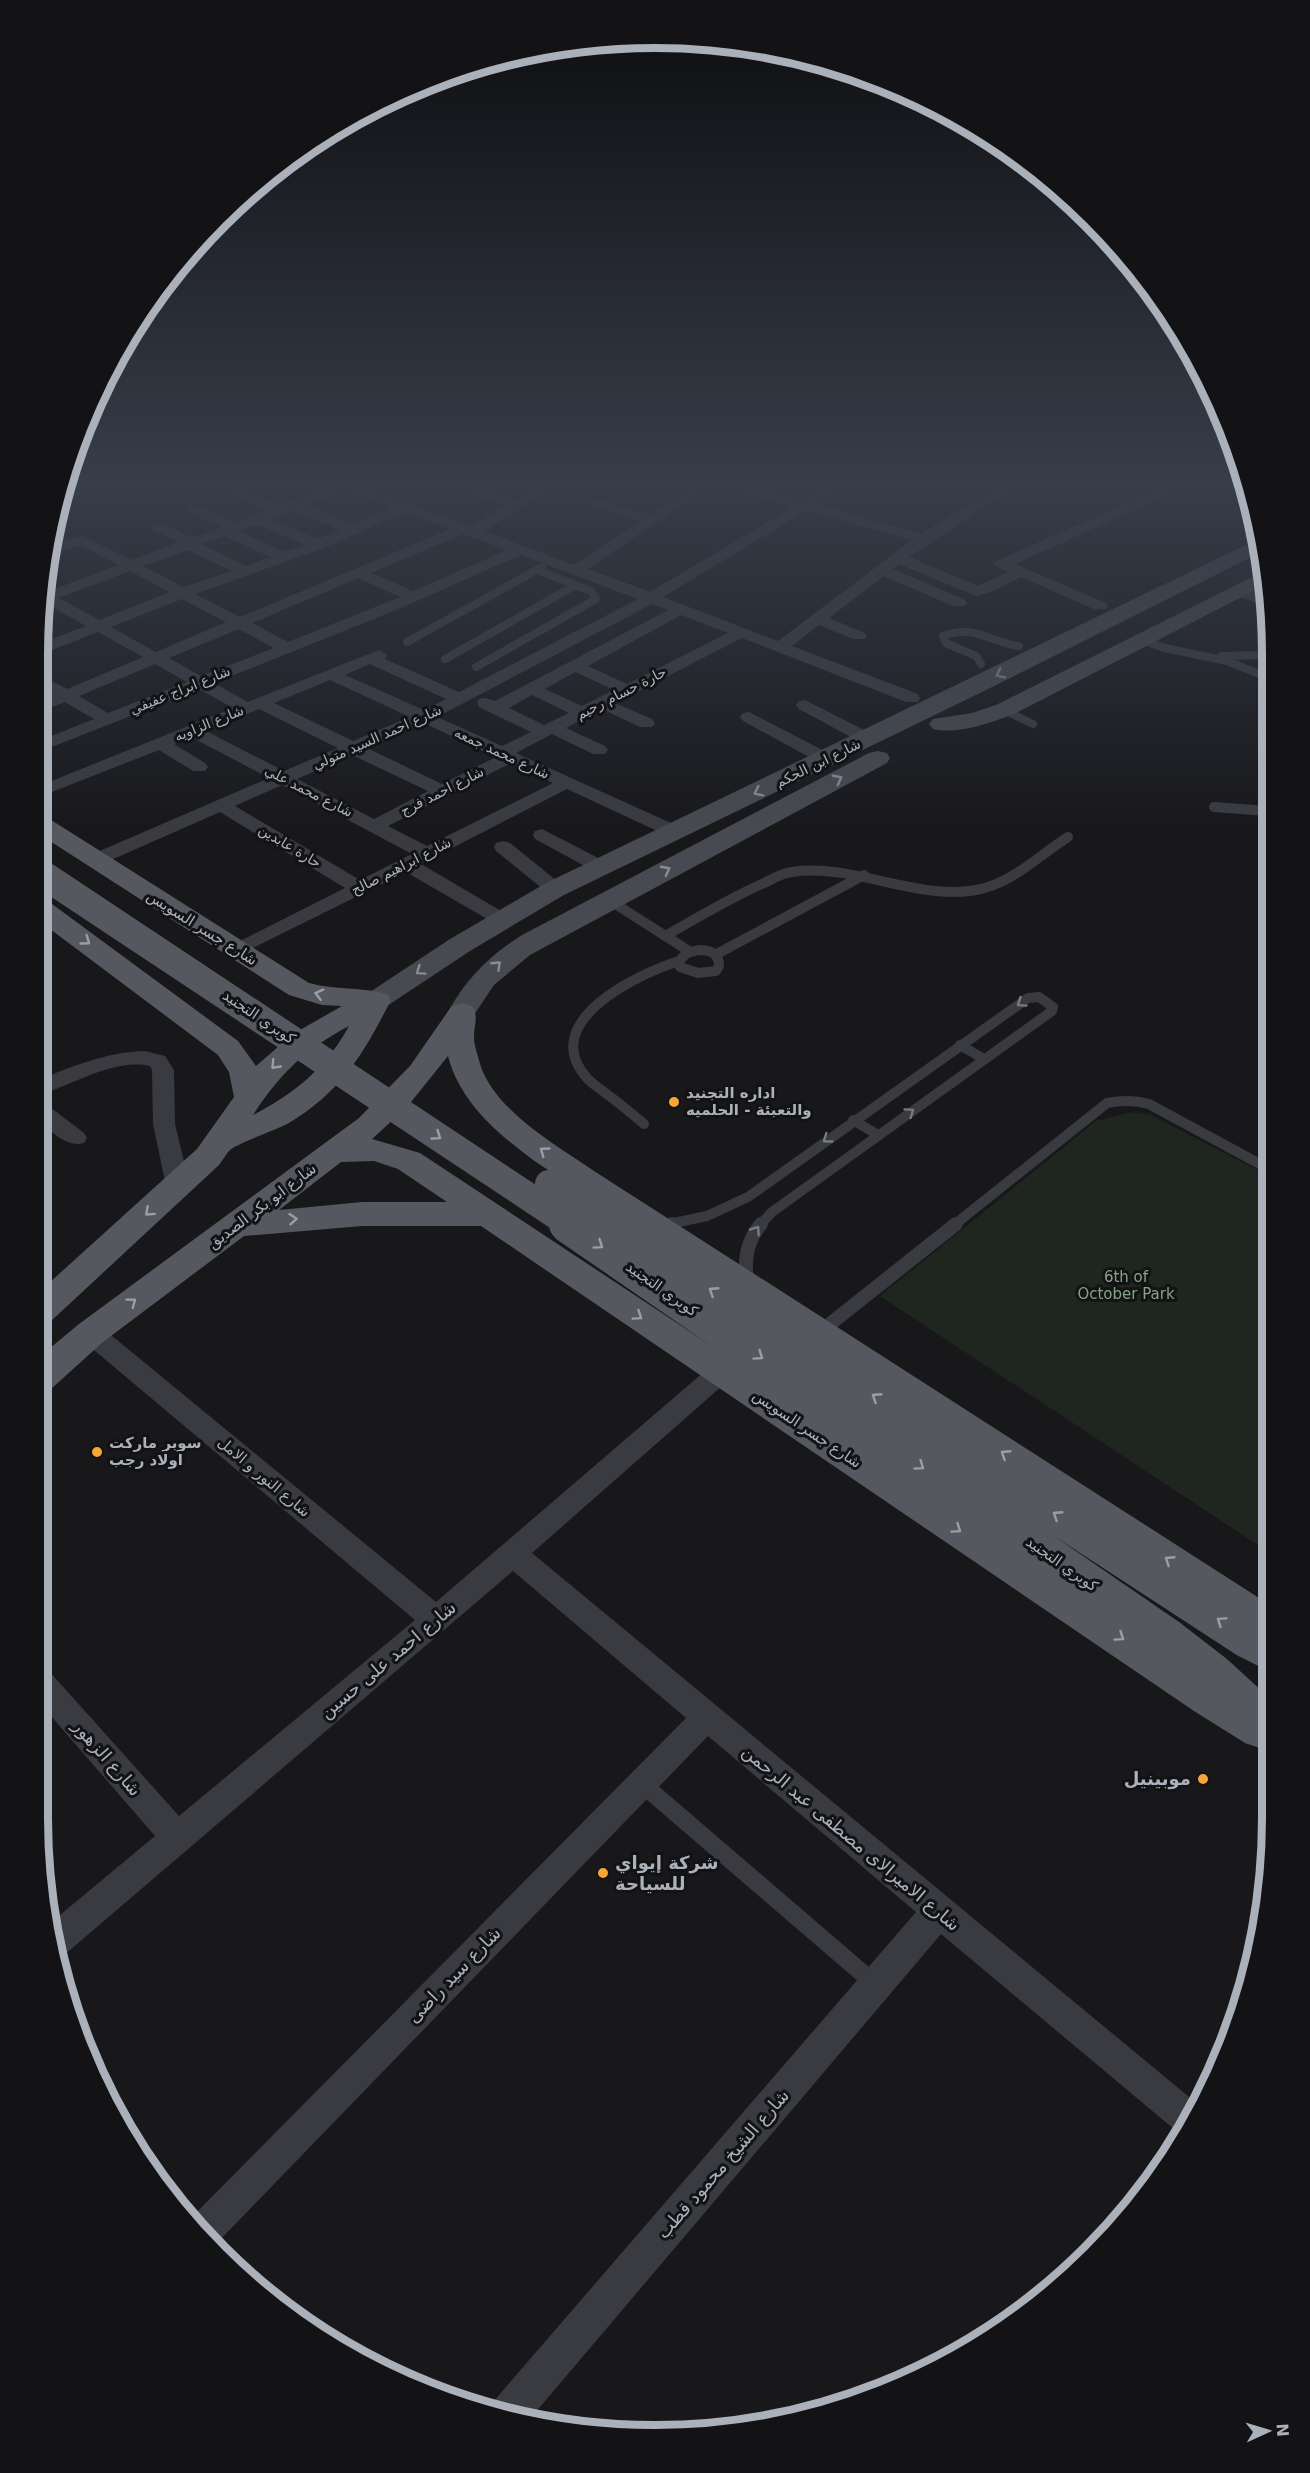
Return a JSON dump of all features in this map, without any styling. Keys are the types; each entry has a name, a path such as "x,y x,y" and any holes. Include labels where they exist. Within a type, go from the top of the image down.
{"main road":[{"name":"شارع ابن الحكم","path":"377,1000 501,920 555,889 868,739 872,729 883,718 912,698 1111,600"},
{"path":"989,699 1145,600"},
{"path":"989,699 1187,600"},
{"path":"868,739 989,699 1141,640 1219,600"},
{"name":"شارع ابن الحكم","path":"462,1012 477,985 501,961 532,941 989,699"},
{"name":"شارع جسر السويس","path":"48,829 299,989 322,996 377,1000"},
{"name":"كوبري التجنيد","path":"48,854 566,1195 1262,1647"},
{"name":"كوبري التجنيد","path":"48,878 547,1209 1161,1632 1214,1673 1262,1717"},
{"path":"48,914 228,1048 244,1071 250,1099"},
{"path":"132,975 167,974 183,968 205,951 208,940 206,930"},
{"path":"48,1304 178,1186 221,1141 267,1073 290,1050 320,1030 377,1000"},
{"path":"221,1141 282,1113 316,1090 351,1050 377,1000"},
{"path":"462,1012 459,1042 466,1072 484,1101 512,1128 583,1179 1262,1621"},
{"name":"شارع ابو بكر الصديق","path":"48,1370 91,1333 370,1125 400,1097 432,1059 462,1012"},
{"name":"شارع جسر السويس","path":"335,1152 375,1150 409,1161 1209,1698 1262,1730"},
{"path":"235,1226 362,1214 502,1223 516,1219 533,1195 548,1186 583,1179"}],"street":[{"path":"48,646 163,600"},
{"path":"196,600 287,648"},
{"path":"48,703 293,600"},
{"name":"شارع ابراج عفيفي","path":"48,743 406,600"},
{"name":"شارع احمد السيد متولي","path":"95,860 424,717 646,600"},
{"path":"657,600 912,698"},
{"path":"778,648 842,600"},
{"path":"953,600 959,603"},
{"path":"1087,600 1100,606"},
{"path":"50,601 200,682 353,748 442,791"},
{"path":"496,708 679,610"},
{"path":"817,619 859,636"},
{"name":"حارة حسام رحيم","path":"506,755 554,727 740,633"},
{"name":"شارع الزاويه","path":"48,788 374,656 465,697"},
{"path":"575,666 627,690"},
{"name":"شارع محمد جمعه","path":"330,674 675,832"},
{"path":"48,684 107,720"},
{"path":"532,689 583,713"},
{"path":"465,697 605,746"},
{"path":"602,703 646,723"},
{"path":"805,705 868,739"},
{"path":"749,717 826,759"},
{"name":"شارع محمد علي","path":"191,730 375,825 426,854"},
{"path":"161,742 199,767"},
{"name":"شارع احمد فرج","path":"375,825 506,755"},
{"name":"شارع ابراهيم صالح","path":"237,950 566,783"},
{"name":"حارة عابدين","path":"221,805 359,888"},
{"path":"542,835 602,867"},
{"path":"503,848 555,889"},
{"path":"407,864 501,920"},
{"path":"48,1085 114,1063 141,1058 157,1061 163,1070 164,1124 178,1186"},
{"path":"48,1117 76,1138"},
{"name":"شارع النور و الامل","path":"91,1333 436,1620"},
{"name":"شارع احمد على حسين","path":"60,1936 436,1620 721,1372"},
{"name":"شارع الاميرالاى مصطفى عبد الرحمن","path":"513,1554 1184,2116"},
{"name":"شارع الزهور","path":"48,1691 177,1837"},
{"name":"شارع سيد راضى","path":"208,2227 707,1717"},
{"name":"شارع الشيخ محمود قطب","path":"514,2408 939,1911"}],"lane":[{"path":"407,642 482,600"},
{"path":"445,659 540,600"},
{"path":"476,667 594,600"},
{"path":"981,664 976,656 946,643 943,636 955,630 964,629 1007,645 1019,646"},
{"path":"1141,640 1165,648 1214,657 1262,675"},
{"path":"1214,657 1239,654 1262,655"},
{"path":"989,699 1033,724"},
{"path":"1214,807 1262,811"},
{"path":"665,936 745,891 790,872 817,869 864,875 932,890 968,892 990,886 1068,837"},
{"path":"715,955 864,875"},
{"path":"609,900 689,951 707,951 719,960 718,966 705,974 686,972 680,967 679,961"},
{"path":"644,1124 584,1075 575,1056 574,1035 594,1004 638,977 679,961 689,951"},
{"path":"658,1227 683,1222 729,1207 748,1197 853,1120 1031,996 1039,997 1053,1006 1052,1011 772,1212 757,1227 747,1245 744,1265 747,1285"},
{"path":"960,1045 984,1059"},
{"path":"819,1332 1107,1103 1134,1100 1149,1104 1262,1164"},
{"path":"853,1120 878,1135"},
{"path":"641,1783 876,1985"}],"green space":[{"name":"6th of October Park","path":"1132,1112 1151,1115 1262,1172 1262,1548 880,1296 1096,1121"}],"place":[{"name":"اداره التجنيد والتعبئة - الحلميه","path":"674,1102"},
{"name":"سوبر ماركت اولاد رجب","path":"97,1452"},
{"name":"موبينيل","path":"1203,1779"},
{"name":"شركة إيواي للسياحة","path":"603,1873"}]}
